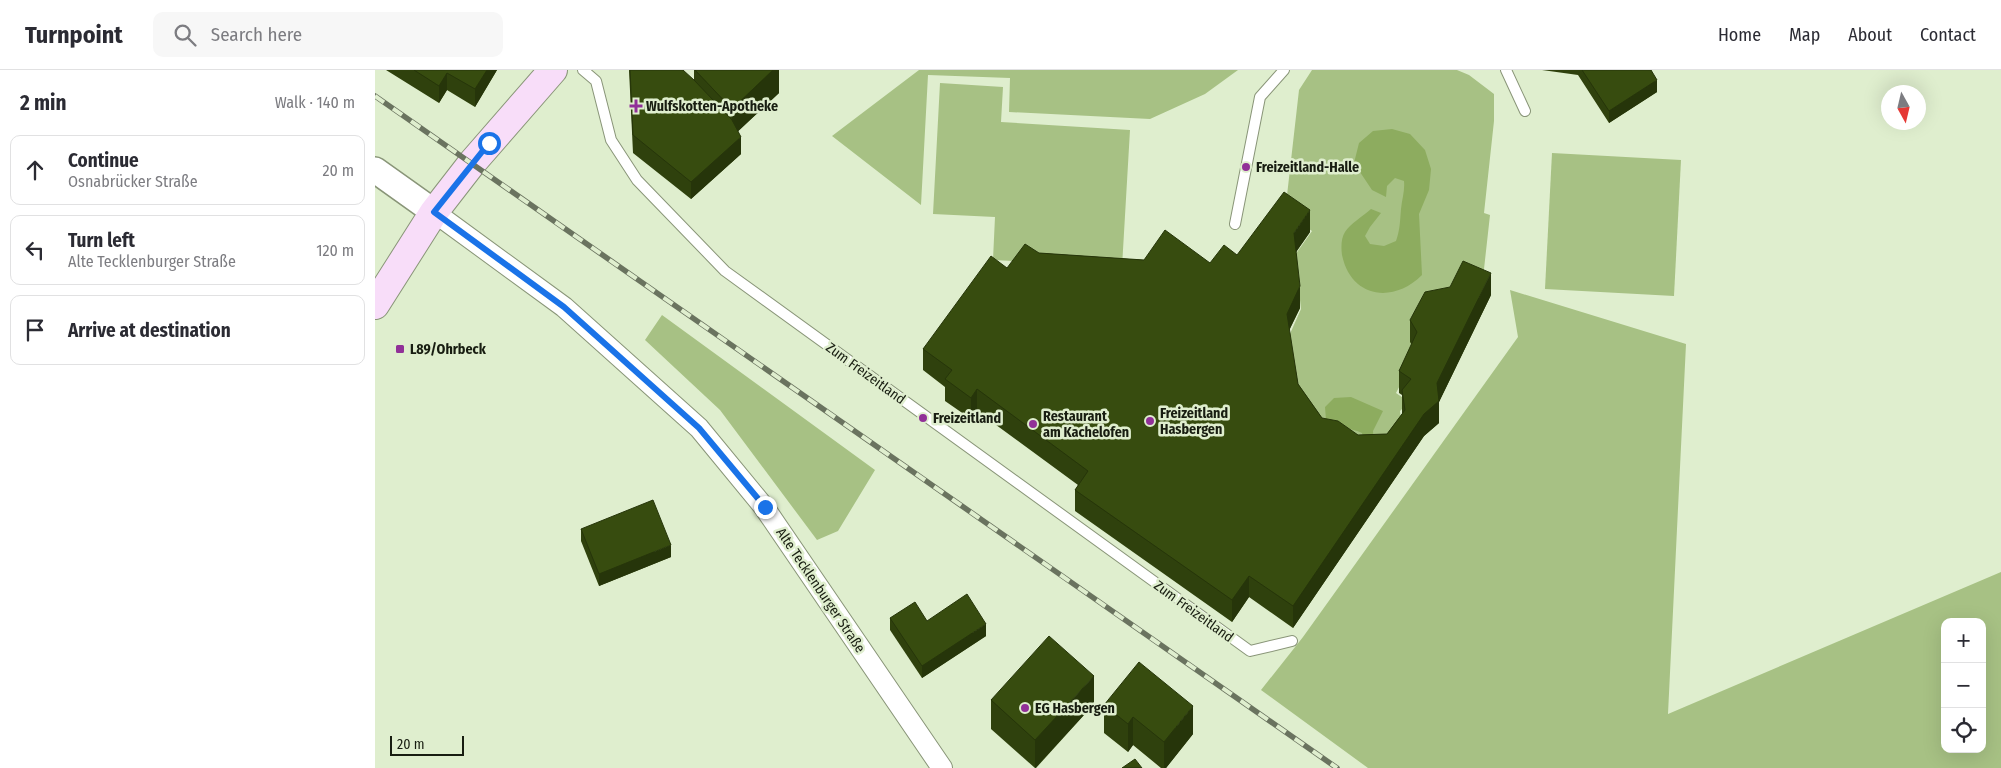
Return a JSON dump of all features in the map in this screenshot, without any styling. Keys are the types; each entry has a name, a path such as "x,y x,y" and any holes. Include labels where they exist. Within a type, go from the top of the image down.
{"main road":[{"path":"375,305 434,212 546,72"}],"street":[{"path":"375,170 434,212"},
{"name":"Alte Tecklenburger Straße","path":"434,212 564,307 699,428 765,507 942,768"}],"lane":[{"name":"Zum Freizeitland","path":"583,70 596,81 611,140 637,180 654,200 725,271 1250,651 1292,641"},
{"path":"1235,224 1261,98 1284,70"},
{"path":"1506,70 1525,111"}],"shaded area":[{"path":"919,70 1238,70 1205,94 1150,119 1009,112 1010,78 928,75 921,205 832,136"},
{"path":"1312,70 1457,70 1469,75 1494,94 1494,121 1484,213 1490,215 1482,287 1416,354 1396,393 1409,402 1400,411 1403,434 1385,455 1300,406 1289,336 1301,309 1295,255 1312,231 1285,213 1299,90"},
{"path":"940,83 1003,87 1001,122 1130,130 1122,267 993,260 995,217 933,214"},
{"path":"1392,129 1410,134 1425,150 1431,169 1429,190 1419,214 1422,275 1411,284 1399,290 1386,293 1374,292 1364,288 1354,280 1347,269 1342,255 1342,243 1347,229 1371,209 1381,213 1365,236 1370,244 1384,246 1396,241 1400,225 1404,181 1395,178 1387,186 1386,197 1372,190 1354,163 1359,143 1373,131"},
{"path":"1552,153 1681,160 1674,296 1545,289"},
{"path":"1510,290 1686,344 1668,714 2001,572 2001,768 1368,768 1261,690 1303,637 1518,337"},
{"path":"662,315 875,470 838,531 817,540 720,410 645,340"},
{"path":"1351,397 1383,411 1373,431 1374,443 1365,445 1362,433 1334,425 1326,420 1325,407 1334,398"}],"building":[{"path":"414,70 487,70 475,89 447,73 439,86"},
{"path":"630,70 683,70 732,120 741,137 691,182 633,135"},
{"path":"695,70 773,70 732,109"},
{"path":"1582,70 1651,70 1657,80 1609,111"},
{"name":"Freizeitland Hasbergen","path":"1284,192 1310,210 1294,233 1300,286 1287,314 1298,384 1322,418 1338,421 1358,435 1387,434 1405,410 1402,390 1411,379 1399,371 1417,332 1410,320 1425,292 1450,287 1463,261 1491,273 1437,383 1439,401 1424,414 1293,606 1249,576 1232,600 1075,490 1088,471 977,389 971,398 945,379 952,370 923,349 991,256 1007,268 1025,244 1039,253 1144,260 1165,230 1210,263 1224,245 1237,255"},
{"path":"653,500 671,545 599,574 581,529"},
{"path":"967,594 986,624 922,666 890,618 915,602 927,621"},
{"path":"1049,636 1094,676 1035,740 991,700"},
{"path":"1139,662 1193,706 1164,742 1133,717 1128,724 1104,705"},
{"path":"1135,759 1142,768 1122,768"}],"railway":[{"path":"375,96 1337,768"}],"place":[{"name":"Wulfskotten-Apotheke","path":"636,106"},
{"name":"Freizeitland-Halle","path":"1246,167"},
{"name":"L89/Ohrbeck","path":"400,349"},
{"name":"Freizeitland","path":"923,418"},
{"name":"Freizeitland Hasbergen","path":"1150,421"},
{"name":"Restaurant am Kachelofen","path":"1033,424"},
{"name":"EG Hasbergen","path":"1025,708"}],"route":[{"path":"489,143 434,212 564,307 699,428 765,507"}]}
